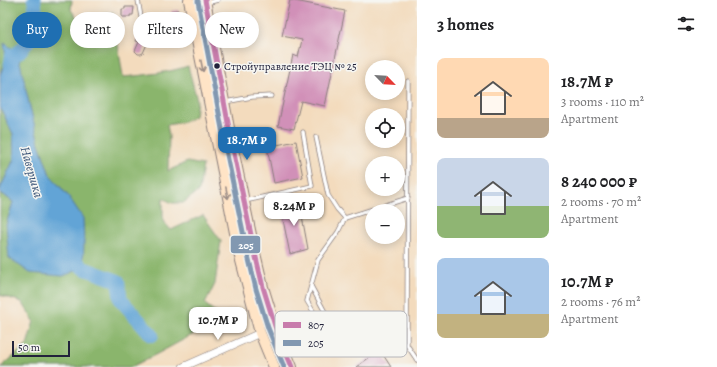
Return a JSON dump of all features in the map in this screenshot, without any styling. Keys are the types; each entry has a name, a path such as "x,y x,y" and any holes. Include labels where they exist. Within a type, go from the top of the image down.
{"main road":[{"path":"189,0 239,253 260,333 274,367"},
{"path":"205,1 254,249 263,287 275,326"},
{"path":"288,357 292,367"}],"street":[{"path":"183,367 260,333"}],"lane":[{"path":"138,0 140,12"},
{"path":"205,1 218,0"},
{"path":"408,81 407,345 417,360"},
{"path":"224,102 252,96 272,96"},
{"path":"244,201 312,186 303,132"},
{"path":"316,137 328,195 337,209 346,218"},
{"path":"313,311 307,301 318,260 346,218 408,198"},
{"path":"311,286 324,311"}],"green space":[{"path":"0,0 72,0 71,10 73,12 70,12 70,48 119,48 123,77 164,72 188,66 197,100 195,116 184,122 167,125 169,136 168,171 187,162 203,165 199,191 183,203 172,203 163,198 163,221 171,230 203,215 221,241 215,284 205,304 224,319 131,367 1,367 27,345 34,321 22,302 0,295 0,192 13,202 6,225 69,197 50,175 39,144 29,103 5,43 6,59 0,75"},
{"path":"0,107 13,134 14,159 0,189"}],"water":[{"path":"4,43 18,53 39,144 50,175 69,197 83,218 83,268 63,276 30,273 9,258 6,225 13,202 0,192 14,159 13,134 0,107 0,75 6,59"}],"building":[{"path":"290,0 345,11 325,106 301,101 294,129 278,126 293,55 298,57 302,40 282,36"},
{"path":"125,7 134,7 133,15 130,15 130,17 125,17 125,12 122,12 122,9 125,9"},
{"path":"178,10 178,12 171,12"},
{"path":"136,48 145,48 141,54 138,54 135,51"},
{"path":"296,141 303,177 274,183 267,147"},
{"path":"299,200 308,249 290,254 280,205"},
{"path":"370,357 385,357 391,367 356,367"}],"waterway":[{"name":"Навершка","path":"10,68 12,55 18,53 27,43 37,19 34,0"},
{"name":"Навершка","path":"71,255 83,268 118,281 121,300 152,335"}],"transit line":[{"name":"807","path":"205,0 232,144 254,249 263,287 275,326"},
{"name":"205","path":"198,1 225,145 247,251 256,289 275,345"},
{"name":"205","path":"280,357 284,367"},
{"name":"807","path":"288,357 292,367"}],"place":[{"name":"Стройуправление ТЭЦ № 25","path":"217,66"}]}
